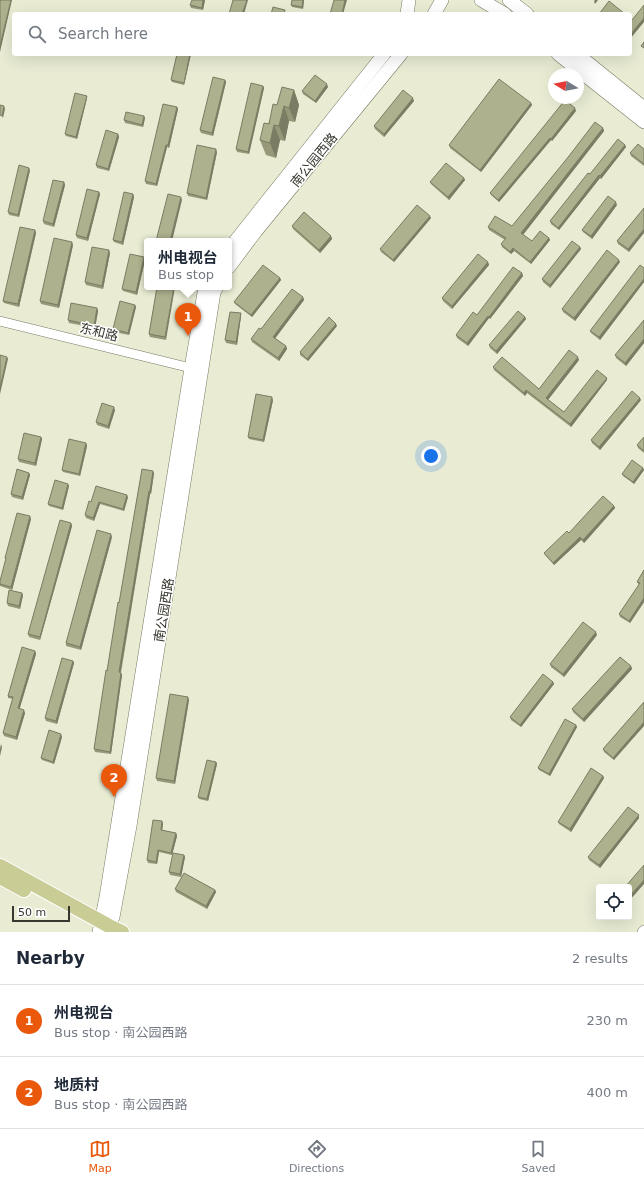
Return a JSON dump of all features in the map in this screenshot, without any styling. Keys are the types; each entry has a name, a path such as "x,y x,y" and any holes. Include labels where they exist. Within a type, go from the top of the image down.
{"main road":[{"path":"407,12 409,0"},
{"path":"435,12 442,0"},
{"path":"481,0 502,12"},
{"path":"509,0 524,12"},
{"name":"南公园西路","path":"232,245 382,56"},
{"name":"南公园西路","path":"232,263 256,231 399,56"},
{"path":"561,56 644,122"},
{"path":"579,56 644,108"},
{"name":"南公园西路","path":"103,929 191,368 205,290"},
{"name":"南公园西路","path":"103,929 113,916 130,826 215,290"},
{"path":"0,866 103,929"},
{"path":"0,877 103,929 122,932"}],"street":[{"name":"东和路","path":"0,321 191,368"}],"building":[{"path":"0,0 11,0 0,46"},
{"path":"192,0 203,0 202,8 190,5"},
{"path":"233,0 247,0 243,12 230,12"},
{"path":"292,0 303,0 302,7 291,5"},
{"path":"334,0 345,0 342,12 331,12"},
{"path":"609,1 623,12 601,12"},
{"path":"644,5 644,18 632,33 632,20"},
{"path":"273,7 285,10 284,12 272,12"},
{"path":"177,56 190,56 184,83 171,80"},
{"path":"315,75 327,84 315,101 302,91"},
{"path":"213,77 225,80 212,133 200,130"},
{"path":"499,79 531,103 480,170 449,145"},
{"path":"251,83 263,86 248,152 236,149"},
{"path":"282,87 294,90 289,108 284,106 279,126 274,125 270,143 260,140 264,123 269,124 273,104 277,105"},
{"path":"403,90 413,98 384,134 374,126"},
{"path":"75,93 87,96 76,137 65,134"},
{"path":"163,104 177,107 168,145 166,145 156,184 145,181"},
{"path":"562,104 570,104 575,108 551,139 550,138 498,200 490,193"},
{"path":"0,105 4,106 2,116 0,115"},
{"path":"126,112 144,116 142,125 124,120"},
{"path":"595,122 603,128 521,233 532,241 540,231 549,238 530,262 513,248 510,252 501,244 506,238 488,227 495,216 512,226"},
{"path":"106,130 118,134 108,169 96,165"},
{"path":"618,139 625,145 600,176 599,175 558,228 550,221 588,173 590,174"},
{"path":"638,144 644,149 644,164 630,153"},
{"path":"197,145 216,149 206,198 187,193"},
{"path":"446,163 464,178 448,197 430,182"},
{"path":"19,165 29,168 18,215 8,212"},
{"path":"53,180 64,182 53,224 43,221"},
{"path":"87,189 99,192 87,238 76,235"},
{"path":"124,192 133,194 122,242 113,240"},
{"path":"168,194 181,197 171,238 157,238"},
{"path":"608,196 616,202 591,236 582,230"},
{"path":"417,205 430,216 393,260 380,249"},
{"path":"644,208 644,229 628,249 617,241"},
{"path":"304,212 331,236 319,250 292,226"},
{"path":"20,227 35,230 18,304 3,301"},
{"path":"54,238 72,242 58,305 40,301"},
{"path":"572,241 580,247 550,285 542,279"},
{"path":"92,247 109,250 102,286 85,282"},
{"path":"607,250 619,260 574,318 562,309"},
{"path":"130,254 144,257 136,292 122,289"},
{"path":"478,254 488,262 452,306 442,298"},
{"path":"263,265 280,278 251,315 234,302"},
{"path":"640,265 644,268 644,279 599,337 590,331"},
{"path":"513,267 522,273 489,317 488,316 467,343 456,335 473,312 477,315"},
{"path":"292,289 303,297 273,337 286,346 278,358 251,339 259,328 261,329"},
{"path":"156,290 173,290 165,337 149,334"},
{"path":"120,301 135,305 128,333 113,329"},
{"path":"71,303 97,308 94,326 68,320"},
{"path":"518,311 525,317 496,351 489,345"},
{"path":"230,312 241,313 236,342 225,340"},
{"path":"329,317 336,324 307,359 300,352"},
{"path":"644,320 644,339 625,363 615,355"},
{"path":"569,350 578,357 546,398 564,412 597,370 607,378 570,424 526,390 524,393 493,367 502,357 539,389"},
{"path":"0,355 7,357 0,388"},
{"path":"632,391 640,398 599,447 591,440"},
{"path":"256,394 272,397 263,440 248,437"},
{"path":"102,403 114,407 108,426 96,422"},
{"path":"24,433 41,437 35,463 18,459"},
{"path":"644,437 644,451 637,445"},
{"path":"69,439 86,443 79,474 62,470"},
{"path":"632,460 643,468 633,482 622,474"},
{"path":"17,469 29,473 22,497 11,494"},
{"path":"142,469 153,471 119,672 121,673 110,752 94,749 106,670 107,671"},
{"path":"55,480 68,484 62,508 48,504"},
{"path":"96,486 127,495 123,509 99,502 93,518 85,515 89,501 91,502"},
{"path":"603,496 614,506 583,540 580,537 553,563 544,553 567,531 569,533"},
{"path":"17,513 30,516 11,587 0,584 0,581"},
{"path":"60,520 71,523 40,637 28,634"},
{"path":"97,530 111,534 80,647 66,643"},
{"path":"644,570 644,598 629,621 619,614 640,583 637,582"},
{"path":"9,590 22,593 19,606 7,603"},
{"path":"583,622 596,632 563,674 550,664"},
{"path":"22,647 35,651 18,708 24,710 16,737 3,733 13,697 8,696"},
{"path":"620,657 631,666 583,719 572,709"},
{"path":"62,658 73,661 56,721 45,718"},
{"path":"543,674 553,682 520,725 510,717"},
{"path":"170,694 188,697 174,781 156,778"},
{"path":"644,702 644,722 613,758 603,749"},
{"path":"565,719 576,725 549,774 538,768"},
{"path":"49,730 61,734 53,762 41,758"},
{"path":"207,760 216,762 207,799 198,797"},
{"path":"591,768 603,776 570,829 558,822"},
{"path":"628,807 639,815 599,865 588,857"},
{"path":"153,820 162,821 161,830 176,833 171,853 158,850 156,862 147,860"},
{"path":"173,853 184,855 180,874 169,872"},
{"path":"644,865 644,880 632,894 632,884 628,884"},
{"path":"184,873 215,890 206,906 175,889"}],"place":[{"name":"州电视台","path":"188,336"},
{"name":"地质村","path":"114,797"}]}
